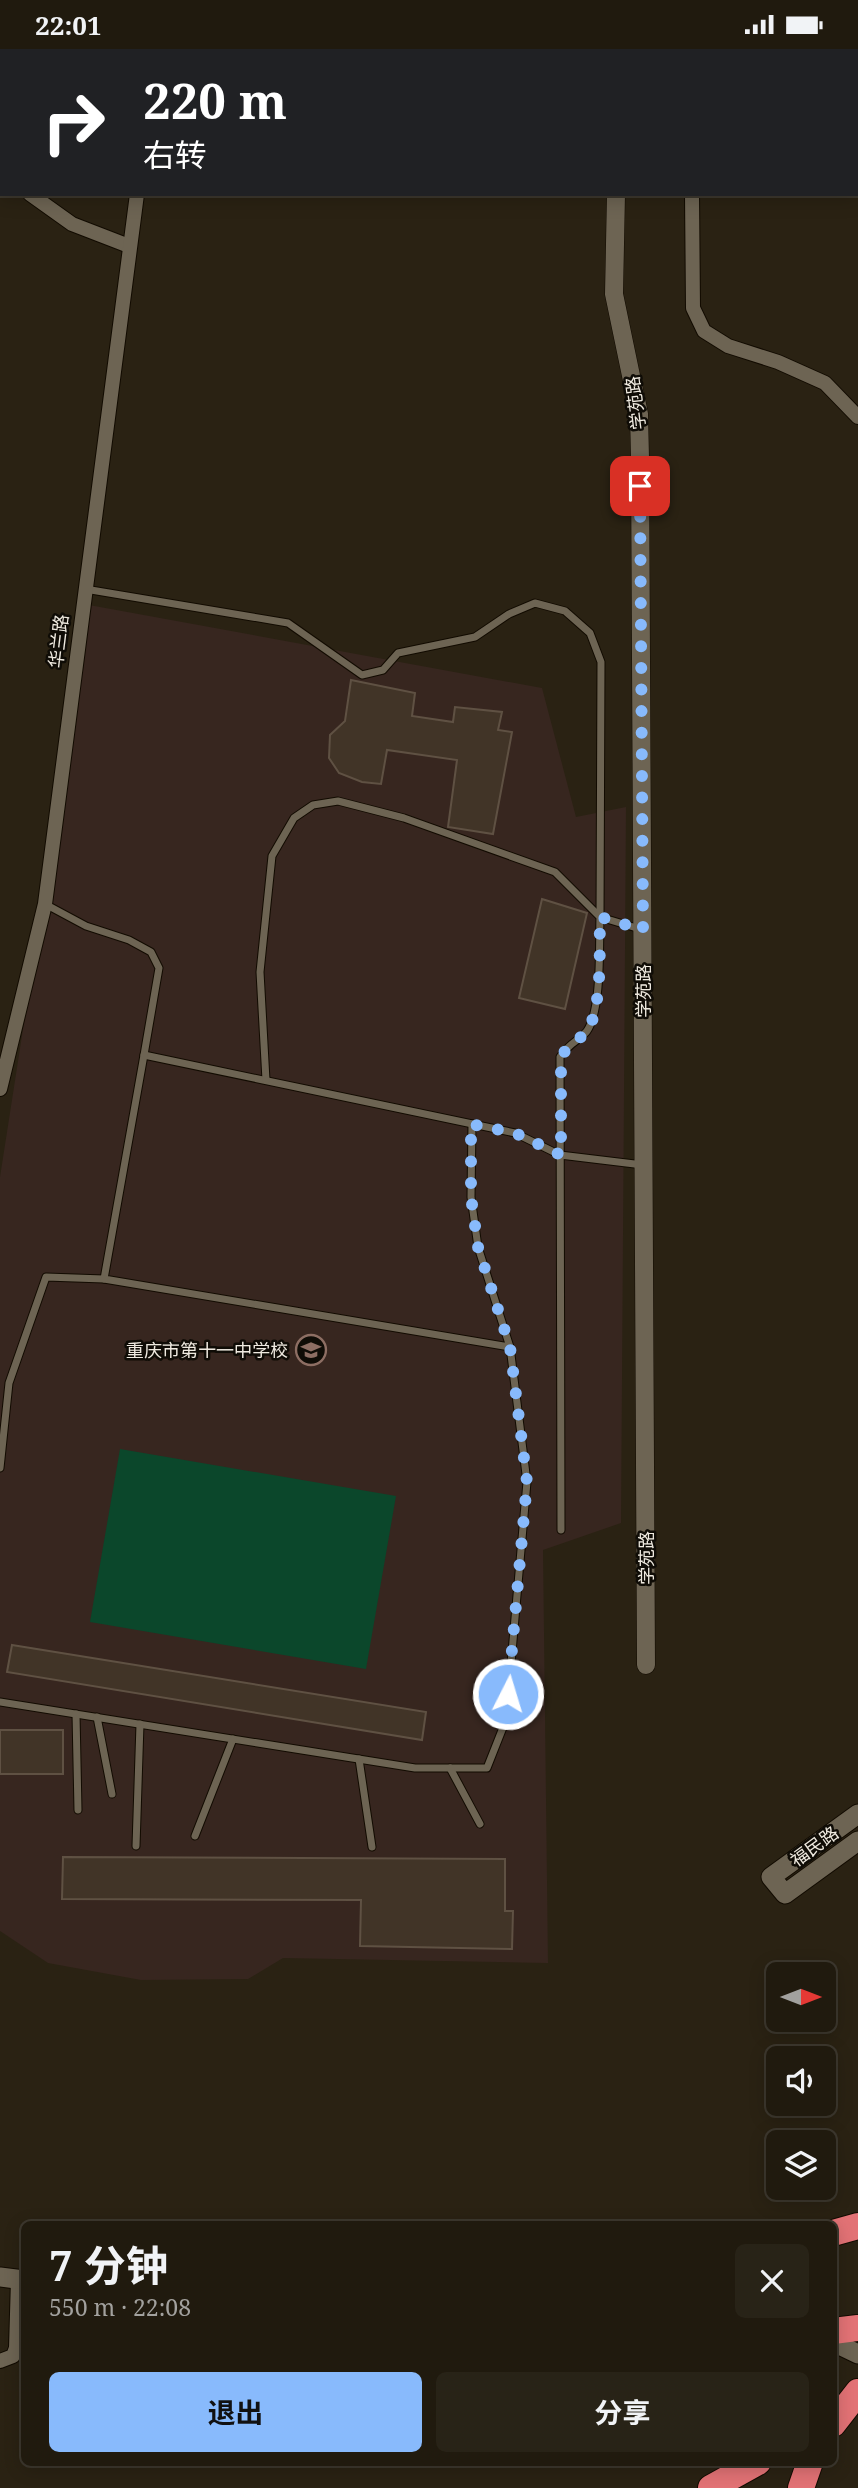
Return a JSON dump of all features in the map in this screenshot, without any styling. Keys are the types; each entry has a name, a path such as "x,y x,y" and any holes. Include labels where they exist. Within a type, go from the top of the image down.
{"highway":[{"path":"837,2331 858,2328"},
{"path":"837,2408 858,2391"},
{"path":"837,2419 858,2391"},
{"path":"710,2488 751,2466"},
{"path":"801,2488 809,2466"}],"main road":[{"name":"福民路","path":"858,1814 771,1877 785,1893 858,1841"},
{"path":"837,2344 858,2354"}],"street":[{"path":"33,196 72,225 128,246"},
{"name":"华兰路","path":"0,1089 45,904 128,246 137,196"},
{"name":"学苑路","path":"616,196 614,294 639,414 640,458 646,1665"},
{"path":"692,196 693,308 704,331 728,346 778,362 825,383 858,417"},
{"path":"0,2361 10,2359 15,2352 14,2279"}],"lane":[{"path":"84,589 288,623 362,675 383,670 398,653 475,637 509,614 535,603 565,611 590,633 601,662 600,917 595,1011 586,1032 569,1044 561,1057 561,1530"},
{"path":"266,1080 260,972 271,856 294,818 313,805 338,801 404,818 555,872 600,917 643,930"},
{"path":"45,904 86,926 129,940 151,952 159,968 104,1279"},
{"path":"144,1055 515,1133 561,1155 644,1165"},
{"path":"0,1702 415,1767 487,1767 506,1720 527,1482 510,1347 478,1247 471,1197 471,1124"},
{"path":"0,1468 9,1383 46,1277 104,1279 510,1347"},
{"path":"76,1714 78,1810"},
{"path":"97,1717 112,1794"},
{"path":"136,1846 141,1724"},
{"path":"195,1836 233,1739"},
{"path":"359,1759 372,1847"},
{"path":"450,1767 480,1824"}],"shaded area":[{"name":"重庆市第十一中学校","path":"89,605 542,688 576,817 626,807 621,1523 543,1550 548,1963 283,1958 248,1979 141,1980 48,1963 0,1931 0,1177"}],"green space":[{"path":"120,1449 396,1496 366,1669 90,1622"}],"building":[{"path":"351,680 415,693 412,716 453,722 455,707 502,712 498,730 512,732 493,834 448,827 457,760 387,750 381,784 362,782 339,773 329,758 330,735 345,721"},
{"path":"542,899 587,913 565,1009 519,998"},
{"path":"12,1645 426,1712 422,1740 7,1672"},
{"path":"0,1730 63,1730 63,1774 0,1774"},
{"path":"63,1857 505,1859 505,1911 513,1911 512,1949 360,1946 361,1900 62,1899"}],"place":[{"name":"重庆市第十一中学校","path":"311,1350"}],"route":[{"path":"508,1694 527,1482 510,1347 478,1247 471,1197 471,1124 515,1133 561,1155 561,1057 569,1044 586,1032 595,1011 600,917 643,930 640,486"}]}
